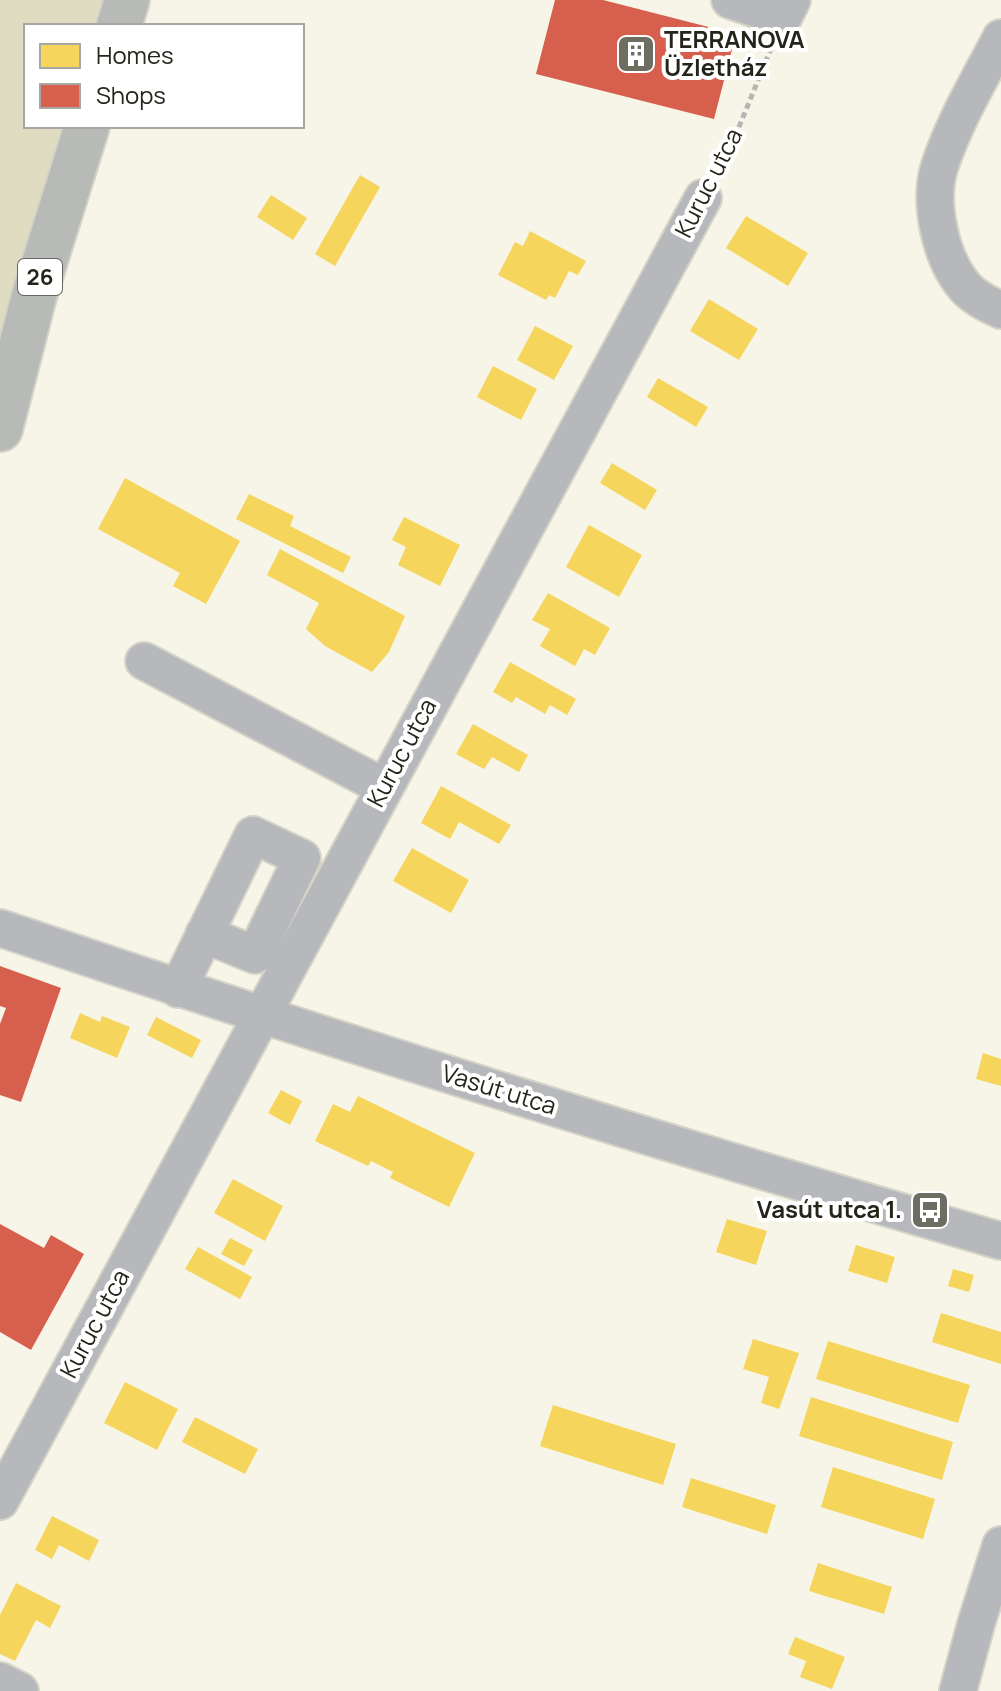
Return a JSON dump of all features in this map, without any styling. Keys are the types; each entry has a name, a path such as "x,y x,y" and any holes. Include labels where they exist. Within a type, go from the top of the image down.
{"main road":[{"path":"120,24 127,0"},
{"name":"26","path":"0,429 34,296 86,128"}],"street":[{"path":"730,0 788,9"},
{"path":"1001,39 986,100 939,166 935,194 947,257 965,287 987,304 1001,310"},
{"name":"Kuruc utca","path":"0,1501 703,198"},
{"path":"144,661 384,787"},
{"name":"Vasút utca","path":"0,928 260,1016 1001,1241"},
{"path":"178,989 204,934"},
{"path":"958,1691 1001,1545"},
{"path":"0,1681 20,1691"}],"path":[{"name":"Kuruc utca","path":"703,198 730,149 788,9"}],"shaded area":[{"path":"0,0 107,0 100,24 24,24 24,128 64,128 38,207 0,343"}],"building: Homes":[{"path":"360,175 380,187 335,266 315,254"},
{"path":"271,195 307,218 293,240 257,217"},
{"path":"746,216 808,253 788,286 726,248"},
{"path":"530,231 586,261 578,275 569,271 555,298 549,295 546,300 498,275 515,242 523,246"},
{"path":"709,299 758,329 739,360 690,331"},
{"path":"535,326 573,346 554,380 517,360"},
{"path":"493,366 537,389 521,420 477,397"},
{"path":"658,378 708,407 696,427 647,397"},
{"path":"612,463 657,490 645,510 600,483"},
{"path":"125,478 240,541 206,604 173,586 180,573 98,529"},
{"path":"249,494 294,516 290,526 351,557 343,573 236,519"},
{"path":"404,517 460,545 440,586 398,565 406,547 392,540"},
{"path":"589,525 642,555 619,597 566,567"},
{"path":"280,549 405,616 389,652 372,672 325,646 306,629 319,603 267,575"},
{"path":"548,593 610,628 595,655 584,649 575,666 540,646 550,629 532,620"},
{"path":"510,662 576,699 567,715 550,705 545,714 516,697 512,703 493,692"},
{"path":"473,724 528,755 519,772 492,757 484,769 456,754"},
{"path":"441,786 511,825 499,844 459,822 450,839 421,823"},
{"path":"412,848 469,880 451,913 393,881"},
{"path":"80,1013 100,1022 102,1016 130,1027 117,1058 70,1038"},
{"path":"156,1017 201,1040 192,1058 147,1035"},
{"path":"983,1053 1001,1059 1001,1086 976,1079"},
{"path":"281,1090 302,1101 290,1125 268,1113"},
{"path":"358,1096 475,1153 449,1207 390,1178 393,1172 371,1161 368,1166 315,1141 333,1104 350,1112"},
{"path":"233,1179 283,1206 265,1241 214,1213"},
{"path":"727,1219 767,1231 756,1265 716,1252"},
{"path":"230,1238 253,1250 244,1266 221,1254"},
{"path":"856,1245 895,1257 887,1283 848,1271"},
{"path":"198,1247 252,1277 240,1299 185,1269"},
{"path":"953,1269 974,1275 969,1292 948,1286"},
{"path":"941,1313 1001,1332 1001,1364 932,1342"},
{"path":"753,1339 799,1353 779,1409 761,1403 769,1377 743,1369"},
{"path":"828,1341 970,1385 958,1423 816,1379"},
{"path":"125,1382 178,1409 157,1450 104,1423"},
{"path":"811,1397 953,1442 942,1480 799,1436"},
{"path":"553,1405 676,1444 663,1485 540,1446"},
{"path":"195,1417 258,1449 245,1474 182,1442"},
{"path":"833,1467 935,1499 923,1539 821,1507"},
{"path":"691,1478 776,1505 767,1534 682,1507"},
{"path":"52,1516 99,1540 89,1561 59,1545 52,1559 35,1550"},
{"path":"818,1563 892,1587 884,1614 809,1591"},
{"path":"16,1583 61,1606 50,1628 36,1620 15,1661 0,1654 0,1615"},
{"path":"795,1637 845,1657 832,1689 800,1677 806,1661 788,1654"}],"building: Shops":[{"name":"TERRANOVA Üzletház","path":"555,0 603,0 736,34 714,119 536,74"},
{"path":"0,966 61,988 21,1102 0,1095 0,1024 6,1008 0,1006"},
{"path":"0,1224 44,1248 51,1235 84,1254 31,1350 0,1332"}],"place":[{"name":"TERRANOVA Üzletház","path":"636,54"},
{"name":"Vasút utca 1.","path":"930,1210"}]}
